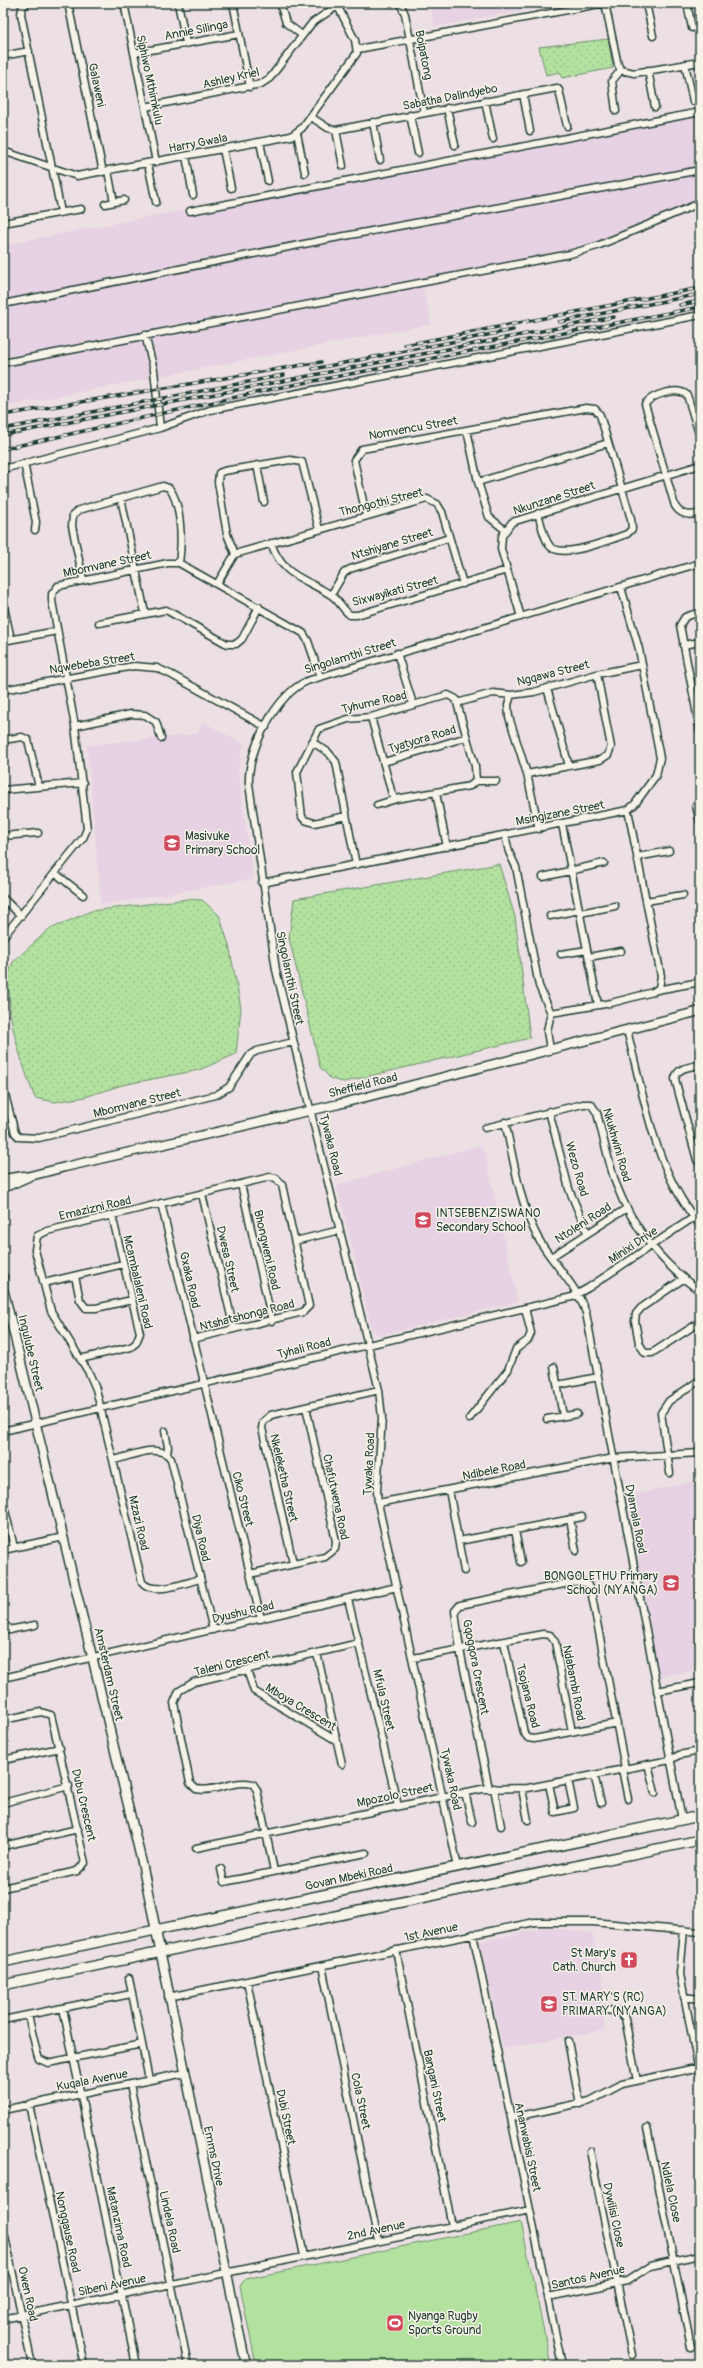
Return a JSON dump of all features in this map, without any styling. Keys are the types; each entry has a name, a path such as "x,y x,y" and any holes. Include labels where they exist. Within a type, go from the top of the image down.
{"main road":[{"name":"Govan Mbeki Road","path":"3,1962 700,1816"},
{"path":"3,1985 700,1840"}],"street":[{"path":"27,3 22,8 21,14 54,169 61,212"},
{"name":"Galaweni","path":"68,3 114,202"},
{"name":"Siphiwo Mthimkulu","path":"124,3 156,162"},
{"path":"178,3 186,43"},
{"path":"233,3 250,87"},
{"path":"280,3 286,23 302,35"},
{"name":"Boipatong","path":"400,3 405,14 424,113"},
{"path":"358,49 605,3 618,65 621,70 629,73 700,62"},
{"path":"646,3 653,36"},
{"path":"687,3 692,28"},
{"path":"305,173 297,133 311,117 355,58 358,49 336,4"},
{"name":"Ashley Kriel","path":"145,107 250,87 267,81 316,19 336,4"},
{"name":"Annie Silinga","path":"134,53 239,34"},
{"path":"3,56 29,51"},
{"path":"685,64 693,101"},
{"path":"616,111 612,81 621,70"},
{"path":"648,70 655,107"},
{"name":"Sabatha Dalindyebo","path":"336,130 522,94 558,89 567,126"},
{"path":"522,94 530,131"},
{"path":"485,101 493,139"},
{"path":"447,108 455,145"},
{"path":"190,211 700,112"},
{"path":"410,115 418,153"},
{"path":"311,117 328,128 336,130 343,166"},
{"path":"373,122 380,160"},
{"name":"Harry Gwala","path":"3,151 76,176 148,164 285,137 297,133"},
{"path":"260,142 268,181"},
{"path":"223,149 231,188"},
{"path":"186,156 193,195"},
{"path":"148,164 156,202"},
{"path":"3,304 334,238 700,170"},
{"path":"105,204 124,200"},
{"path":"3,363 570,254 585,250 700,203"},
{"path":"3,223 81,208"},
{"path":"3,469 160,428 188,416 251,401 700,315"},
{"path":"145,335 154,370 160,428"},
{"path":"700,437 687,395 683,391 677,391 649,399 645,404 645,410 673,502 678,510 688,515 700,513"},
{"name":"Nomvencu Street","path":"366,515 354,460 362,449 591,408 598,411 632,525 630,532 563,552 552,549 546,540 538,513"},
{"name":"Nomvencu Street","path":"467,430 478,482 490,517 505,530"},
{"path":"478,482 608,443"},
{"path":"217,584 235,554 227,534 218,476 224,471 295,460 302,462 318,530"},
{"path":"24,463 36,522 35,530"},
{"path":"257,465 264,502"},
{"name":"Nkunzane Street","path":"521,617 501,544 505,530 512,522 700,465"},
{"path":"83,579 72,526 73,515 79,510 160,487 169,488 173,494 181,532 179,563 299,630 306,637 320,676"},
{"path":"121,498 145,613"},
{"name":"Thongothi Street","path":"235,554 366,515 427,499 433,501 442,512 463,584"},
{"name":"Ntshiyane Street","path":"331,595 344,573 350,569 449,538"},
{"name":"Sixwayikati Street","path":"271,543 275,556 283,568 331,595 350,615 357,615 507,570"},
{"name":"Mbomvane Street","path":"3,937 84,838 86,829 83,783 75,726 52,601 55,588 62,584 83,579 168,563 179,563"},
{"name":"Singolamthi Street","path":"310,1110 276,970 262,883 248,775 251,756 280,702 289,691 298,685 320,676 700,563"},
{"path":"621,587 642,665 659,750 660,765 640,798 628,810 661,976 660,984 657,990"},
{"path":"3,603 11,640"},
{"path":"99,622 166,610 173,612 227,644 236,644 242,639 259,607"},
{"path":"700,612 685,617 681,622 683,645 700,731"},
{"path":"3,641 57,631"},
{"path":"683,645 700,642"},
{"path":"397,653 412,704"},
{"name":"Ngqawa Street","path":"539,829 527,774 509,717 508,705 511,695 547,688 597,674 642,665"},
{"name":"Nqwebeba Street","path":"3,690 134,666 157,668 266,727"},
{"path":"527,774 600,760 610,752 597,674"},
{"path":"547,688 569,766"},
{"path":"476,781 475,766 457,703 493,693 511,695"},
{"name":"Tyhume Road","path":"346,816 314,823 308,822 302,817 297,772 319,729 324,726 348,719 371,716 448,695 456,699 457,703"},
{"path":"75,726 138,714 145,715 156,722 161,738"},
{"path":"371,716 392,794 396,799"},
{"path":"3,740 22,737 28,740 39,787"},
{"name":"Tyatyora Road","path":"384,762 467,737"},
{"path":"312,742 328,752 334,758 356,865"},
{"path":"377,805 396,799 470,786 476,781 496,781"},
{"path":"3,790 83,783"},
{"path":"436,793 447,847"},
{"path":"700,800 696,804 700,822"},
{"name":"Msingizane Street","path":"262,883 505,836 628,810"},
{"path":"562,824 598,1005"},
{"path":"3,836 38,833"},
{"path":"505,836 509,852 516,867 539,986 551,1013 547,1032 550,1049"},
{"path":"637,857 669,851"},
{"path":"543,877 604,863"},
{"path":"54,874 83,895"},
{"path":"646,902 683,895"},
{"path":"3,898 21,916"},
{"path":"550,916 615,906"},
{"path":"561,954 587,950"},
{"path":"588,957 621,950"},
{"path":"551,1013 598,1005 657,990 700,982"},
{"name":"Sheffield Road","path":"3,1179 30,1176 310,1110 700,1011"},
{"path":"627,1030 661,1159 672,1185 700,1225"},
{"name":"Mbomvane Street","path":"3,1087 15,1133 20,1137 39,1138 216,1095 229,1087 250,1054 293,1042"},
{"path":"700,1065 680,1070 676,1074 675,1079 697,1160 700,1163"},
{"name":"Nkukhwini Road","path":"485,1128 549,1111 583,1104 592,1104 616,1184 627,1208 652,1246 683,1279 700,1291"},
{"name":"Tywaka Road","path":"310,1110 379,1390 382,1418 377,1491 378,1503 458,1867"},
{"name":"Wezo Road","path":"549,1111 570,1189 587,1232"},
{"name":"Dyamala Road","path":"505,1122 528,1217 551,1257 578,1295 586,1313 682,1820"},
{"name":"Sheffield Road","path":"3,1188 30,1176"},
{"name":"Emazizni Road","path":"101,1408 93,1383 54,1317 35,1250 37,1236 47,1231 270,1177 280,1181 295,1241"},
{"name":"Bhongweni Road","path":"241,1184 272,1321"},
{"name":"Dwesa Street","path":"202,1194 234,1329"},
{"name":"Gxaka Road","path":"161,1204 204,1384"},
{"name":"Ntoleni Road","path":"551,1257 587,1232 627,1208"},
{"name":"Minixi Drive","path":"578,1295 700,1213"},
{"name":"Mcambalaleni Road","path":"80,1359 126,1349 136,1344 140,1333 112,1215"},
{"path":"295,1241 340,1230"},
{"name":"Ntshatshonga Road","path":"193,1339 272,1321 303,1312 309,1306 295,1241"},
{"path":"44,1283 124,1264"},
{"path":"75,1276 80,1300 86,1308 96,1308 132,1300"},
{"name":"Ingulube Street","path":"3,1277 3,1288 36,1424"},
{"path":"683,1279 641,1308 636,1314 635,1324 640,1347 648,1354 657,1351 700,1322"},
{"name":"Tyhali Road","path":"3,1431 578,1295"},
{"path":"469,1419 508,1370 516,1350 528,1340 531,1333 525,1308"},
{"path":"554,1367 563,1416"},
{"path":"558,1385 598,1377"},
{"name":"Ciko Street","path":"204,1384 261,1619"},
{"path":"670,1473 661,1420 662,1409 673,1398 699,1384"},
{"name":"Nkeleketha Street","path":"293,1563 262,1425 266,1418 271,1415 379,1390"},
{"name":"Chafutwena Road","path":"250,1574 330,1555 336,1545 306,1407"},
{"name":"Mzazi Road","path":"101,1408 142,1582 146,1588 155,1589 200,1579"},
{"path":"547,1419 577,1414"},
{"name":"Amsterdam Street","path":"36,1424 93,1658 160,1952"},
{"name":"Diya Road","path":"165,1431 168,1447 167,1453 171,1459 213,1630"},
{"path":"114,1460 159,1450 167,1453"},
{"name":"Ndibele Road","path":"378,1503 614,1458 666,1456 700,1452"},
{"path":"449,1490 464,1571"},
{"path":"3,1502 14,1547"},
{"path":"459,1541 582,1517"},
{"path":"570,1519 576,1551"},
{"path":"515,1530 521,1562"},
{"path":"3,1550 64,1537"},
{"name":"Gqogqora Crescent","path":"501,1826 460,1650 454,1614 460,1605 579,1581 587,1584 591,1591 617,1723 628,1799"},
{"name":"Dyushu Road","path":"3,1678 397,1587"},
{"name":"Mfula Street","path":"348,1599 398,1806"},
{"path":"3,1624 11,1630"},
{"path":"3,1631 35,1625"},
{"name":"Ndabambi Road","path":"413,1658 542,1634 550,1636 556,1642 572,1732"},
{"name":"Tsojana Road","path":"504,1642 524,1733 528,1738 534,1740 617,1723"},
{"name":"Taleni Crescent","path":"266,1834 257,1790 253,1784 245,1782 204,1791 196,1789 190,1783 174,1703 179,1691 194,1682 359,1643"},
{"name":"Mboya Crescent","path":"317,1653 342,1764"},
{"name":"Mboya Crescent","path":"247,1670 254,1691 337,1741"},
{"path":"657,1691 700,1683"},
{"name":"Dubu Crescent","path":"3,1720 41,1712 48,1713 53,1720 85,1858 85,1863 80,1870 3,1888"},
{"path":"3,1760 60,1748"},
{"name":"Mpozolo Street","path":"196,1848 443,1796 492,1788 522,1789 670,1760 679,1755 700,1751"},
{"path":"648,1764 654,1793"},
{"path":"594,1775 600,1803"},
{"path":"549,1784 555,1812 574,1808 568,1780"},
{"path":"3,1803 68,1786"},
{"path":"522,1789 528,1820"},
{"path":"465,1792 472,1822"},
{"path":"3,1846 78,1829"},
{"path":"266,1834 274,1871"},
{"path":"221,1869 224,1882 366,1853"},
{"name":"1st Avenue","path":"168,1997 535,1922 554,1920 700,1932"},
{"path":"684,1930 680,1974 700,2077"},
{"name":"Ananwabisi Street","path":"473,1934 562,2365"},
{"name":"Bangani Street","path":"396,1950 452,2226"},
{"name":"Emms Drive","path":"160,1952 168,1997 246,2365"},
{"name":"Cola Street","path":"322,1966 378,2241"},
{"path":"129,1978 149,2080"},
{"name":"Dubi Street","path":"247,1981 304,2256"},
{"path":"3,2020 131,1994"},
{"path":"684,1997 700,1999"},
{"name":"Matanzima Road","path":"63,2008 136,2365"},
{"path":"607,2010 620,2012 625,2018 637,2081"},
{"path":"28,2015 39,2059 48,2063 142,2044"},
{"path":"568,2041 580,2104"},
{"path":"511,2118 580,2104 597,2098 622,2084 699,2068"},
{"name":"Kuqala Avenue","path":"3,2110 185,2073"},
{"name":"Lindela Road","path":"130,2084 188,2365"},
{"name":"Nongqause Road","path":"29,2104 84,2365"},
{"name":"Ndlela Close","path":"647,2128 692,2347"},
{"name":"Dywilisi Close","path":"590,2151 632,2356"},
{"name":"2nd Avenue","path":"226,2272 530,2210"},
{"name":"Owen Road","path":"3,2227 32,2365"},
{"name":"Santos Avenue","path":"548,2297 617,2284 633,2279 643,2269 650,2266 700,2255"},
{"name":"Sibeni Avenue","path":"3,2319 226,2272"}],"shaded area":[{"path":"430,3 555,3 555,4 434,27"},
{"path":"700,110 700,209 587,254 423,288 431,324 3,407 3,245"},
{"name":"Masivuke Primary School","path":"203,722 245,745 241,753 238,771 253,879 101,905 87,745 197,734"},
{"name":"INTSEBENZISWANO Secondary School","path":"480,1145 485,1153 518,1302 380,1335 372,1331 337,1185"},
{"name":"BONGOLETHU Primary School (NYANGA)","path":"700,1480 700,1669 659,1677 627,1496"},
{"name":"ST. MARY'S (RC) PRIMARY (NYANGA)","path":"546,1927 592,1933 603,1978 604,2030 503,2049 480,1942"}],"green space":[{"path":"608,39 613,68 562,78 560,72 546,75 539,47"},
{"path":"499,864 515,917 530,1038 344,1082 331,1079 320,1067 289,938 294,899"},
{"path":"188,899 202,900 219,915 229,945 241,1008 236,1054 199,1070 122,1085 85,1097 55,1102 35,1098 18,1048 10,1014 9,991 6,982 13,962 48,930 91,911"},
{"name":"Nyanga Rugby Sports Ground","path":"521,2222 551,2365 321,2365 320,2360 297,2365 256,2365 240,2286 245,2279"}],"railway":[{"path":"405,345 700,288"},
{"path":"559,322 700,294"},
{"path":"680,305 700,301"},
{"path":"3,449 277,388 700,307"},
{"path":"3,435 614,317"},
{"path":"313,369 513,330"},
{"path":"3,415 321,362"},
{"path":"3,429 284,375"}],"place":[{"name":"Masivuke Primary School","path":"172,843"},
{"name":"INTSEBENZISWANO Secondary School","path":"423,1220"},
{"name":"BONGOLETHU Primary School (NYANGA)","path":"671,1583"},
{"name":"St Mary's Cath. Church","path":"629,1960"},
{"name":"ST. MARY'S (RC) PRIMARY (NYANGA)","path":"549,2004"},
{"name":"Nyanga Rugby Sports Ground","path":"395,2323"}]}
